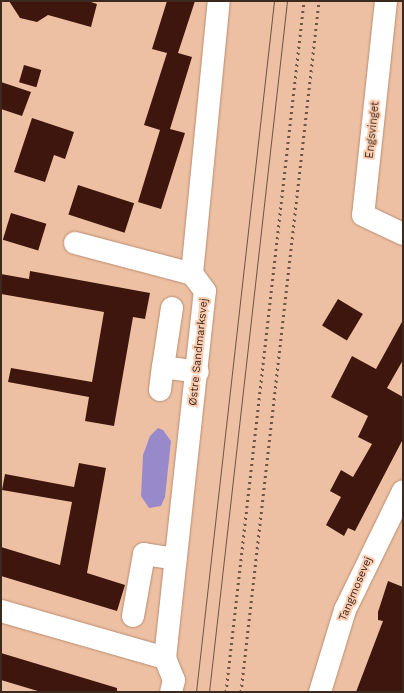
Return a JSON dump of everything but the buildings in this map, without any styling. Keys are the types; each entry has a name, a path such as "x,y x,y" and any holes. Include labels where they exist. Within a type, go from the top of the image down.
{"street":[{"path":"75,243 192,274 219,1"},
{"name":"Engsvinget","path":"386,1 363,215 403,234"},
{"name":"Østre Sandmarksvej","path":"164,658 198,372 205,291 192,274"},
{"path":"160,390 172,308"},
{"path":"163,367 198,372"},
{"name":"Tangmosevej","path":"320,692 346,610 403,491"},
{"path":"133,616 144,554 176,559"},
{"path":"1,611 164,658 174,680 171,692"}],"shaded area":[{"path":"158,428 163,430 171,441 165,497 161,506 149,508 141,496 143,455 150,436"}],"tram line":[{"path":"196,692 274,1"},
{"path":"209,692 287,1"}],"railway":[{"path":"226,692 304,1"},
{"path":"241,692 319,1"}]}
